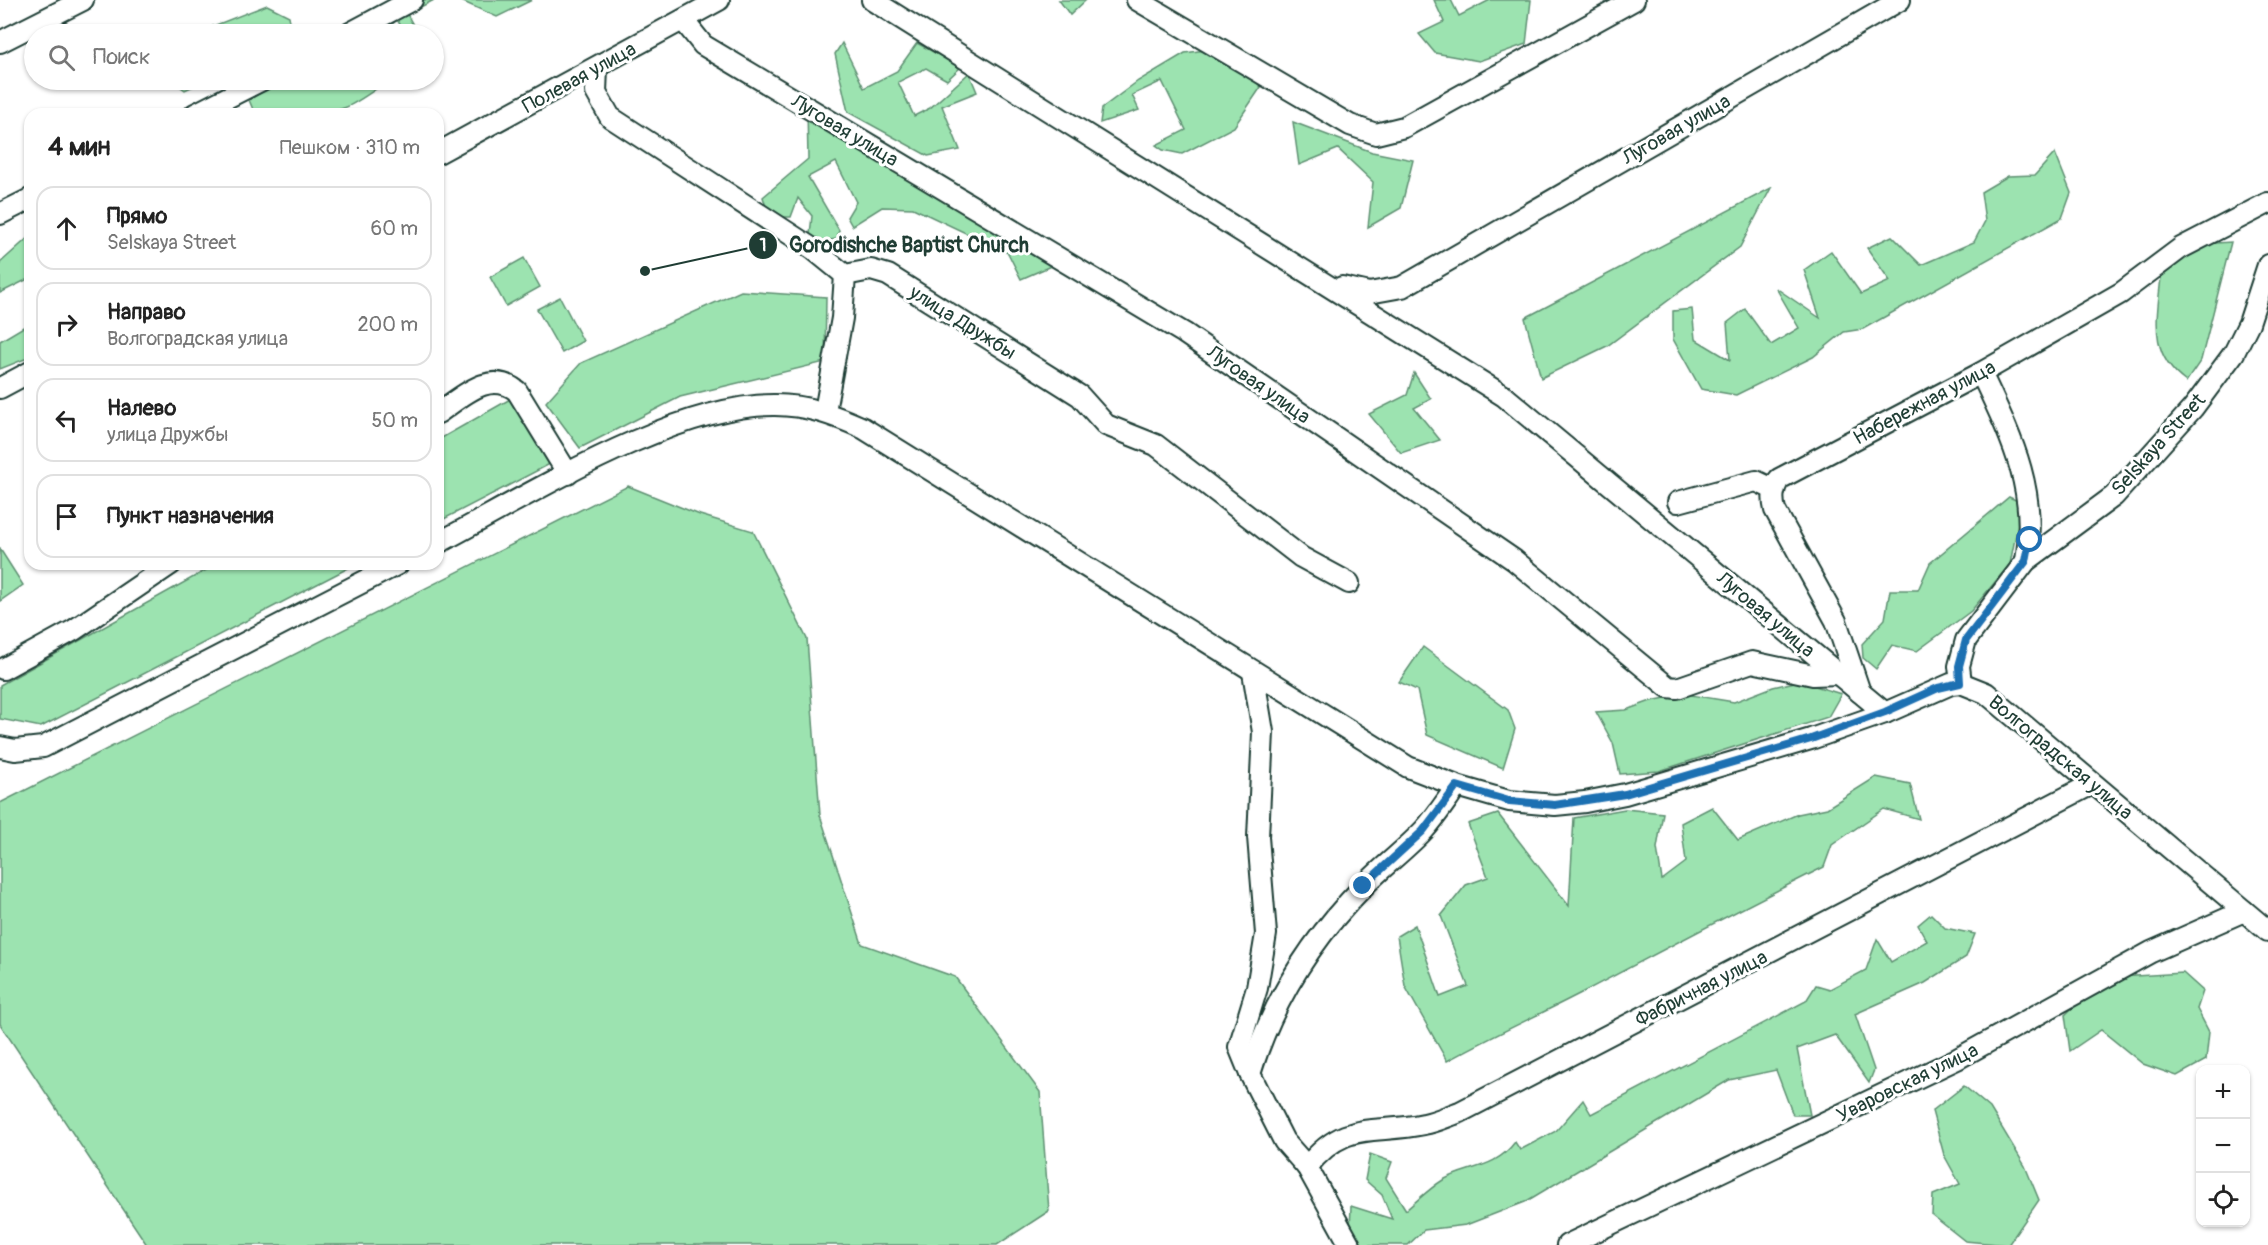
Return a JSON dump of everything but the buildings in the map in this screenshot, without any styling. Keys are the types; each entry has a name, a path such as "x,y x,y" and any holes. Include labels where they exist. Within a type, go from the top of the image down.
{"street":[{"path":"36,24 83,0"},
{"path":"367,24 412,0"},
{"name":"Полевая улица","path":"444,150 719,0"},
{"name":"Луговая улица","path":"872,0 1504,396 1885,712"},
{"path":"1137,0 1350,125 1377,134 1404,127 1634,0"},
{"name":"Луговая улица","path":"1318,278 1345,288 1369,293 1402,287 1900,0"},
{"name":"Луговая улица","path":"683,20 703,45 1184,333 1514,560 1668,687 1677,688 1752,662 1813,675 1838,674"},
{"path":"0,42 24,30"},
{"path":"597,68 596,93 610,117 813,249 845,275 842,318 825,411"},
{"path":"207,108 242,90"},
{"path":"0,214 24,202"},
{"name":"Набережная улица","path":"1773,489 1779,479 1787,473 1981,373 2121,293 2181,248 2268,203"},
{"name":"Selskaya Street","path":"1960,683 1959,666 1966,640 2026,561 2114,496 2193,408 2234,353 2249,323 2268,265"},
{"name":"улица Дружбы","path":"845,275 871,270 888,275 1080,396 1106,425 1156,445 1301,557 1349,583"},
{"path":"1383,319 1402,287"},
{"path":"1981,373 2019,459 2028,494 2031,519 2026,561"},
{"path":"0,388 24,375"},
{"path":"444,409 487,382 499,381 508,384 517,391 568,474"},
{"path":"444,540 638,440 683,423 720,413 775,405 825,411 863,428 1408,767 1457,786 1509,801 1555,805 1625,794 1811,739 1885,712 1938,688 1960,683"},
{"path":"1678,502 1756,481 1773,489 1772,500 1776,510 1836,621 1860,692"},
{"path":"3,669 74,630 162,570"},
{"path":"0,747 15,750 43,747 386,570"},
{"path":"1252,672 1263,732 1258,837 1266,934 1257,988 1239,1047 1284,1141 1307,1167 1350,1245"},
{"name":"Волгоградская улица","path":"1960,683 1986,693 2268,931"},
{"name":"Фабричная улица","path":"1307,1167 1332,1141 1347,1134 1425,1124 1460,1112 2092,784"},
{"path":"1250,1074 1268,1023 1286,985 1337,914 1363,886 1423,831 1457,786"},
{"name":"Уваровская улица","path":"1567,1245 1957,1059 2151,952 2244,910"}],"green space":[{"path":"422,0 434,0 407,14 412,24 400,24 397,20 392,24 378,24"},
{"path":"459,0 532,0 497,17"},
{"path":"1059,0 1086,0 1070,15"},
{"path":"1434,0 1451,0 1459,16 1490,0 1531,0 1526,44 1479,61 1435,53 1419,34 1444,22"},
{"path":"267,5 289,16 290,24 219,24"},
{"path":"842,43 864,88 897,71 917,43 961,67 947,80 926,68 898,82 914,116 930,108 969,73 977,92 942,106 960,150 928,156 848,112 835,54"},
{"path":"1219,48 1261,87 1234,127 1182,154 1163,150 1156,145 1186,130 1162,81 1132,95 1139,110 1100,123 1102,108 1138,81 1185,53"},
{"path":"265,90 374,90 343,108 252,108 249,100"},
{"path":"807,107 1053,265 1021,279 1008,253 913,208 882,207 852,226 847,217 856,202 836,162 808,177 839,230 837,239 809,243 812,216 798,198 791,217 769,217 763,197 808,159"},
{"path":"1293,122 1372,152 1413,160 1401,208 1368,227 1373,182 1338,149 1299,165"},
{"path":"2055,153 2071,193 2062,218 1863,329 1844,332 1813,357 1736,395 1701,389 1673,339 1673,311 1692,309 1695,339 1730,360 1727,323 1745,309 1771,345 1799,328 1776,288 1820,318 1804,270 1831,251 1861,294 1890,281 1867,248 1892,236 1921,265 1974,242 1985,221 1981,192 2008,176 2035,175"},
{"path":"1771,188 1740,247 1607,346 1541,378 1525,318"},
{"path":"24,241 24,281 0,293 0,263"},
{"path":"2231,242 2201,360 2186,382 2174,371 2160,348 2157,321 2161,277 2201,244"},
{"path":"524,258 540,287 506,306 490,277"},
{"path":"741,291 826,297 825,362 680,397 580,448 546,402 581,363"},
{"path":"560,297 583,341 562,353 537,309"},
{"path":"24,327 24,359 0,369 0,341"},
{"path":"1414,373 1431,399 1414,408 1440,440 1401,453 1369,414 1407,395"},
{"path":"512,398 553,450 548,465 444,519 444,437"},
{"path":"628,486 700,515 753,531 807,639 820,815 862,944 955,977 1040,1092 1049,1211 997,1245 147,1245 0,1024 0,803"},
{"path":"2009,497 2022,503 2010,564 1971,611 1917,651 1892,645 1876,669 1863,658 1862,644 1885,619 1890,590 1918,590 1930,563"},
{"path":"0,549 23,585 0,601"},
{"path":"206,570 344,570 41,727 0,719 0,685"},
{"path":"1423,647 1508,710 1515,729 1503,768 1427,735 1417,690 1399,682"},
{"path":"1799,681 1841,694 1828,717 1659,771 1620,774 1613,743 1596,712 1626,710 1651,701 1685,694 1734,702 1773,687"},
{"path":"1876,777 1910,784 1919,819 1884,809 1832,845 1824,867 1447,1061 1405,986 1397,936 1415,925 1440,997 1468,986 1441,916 1466,885 1488,877 1468,824 1498,814 1569,906 1574,818 1625,809 1663,813 1657,848 1662,880 1686,862 1681,823 1712,807 1738,840 1798,814 1827,808"},
{"path":"1931,914 1945,928 1975,934 1966,957 1925,983 1855,1014 1874,1070 1869,1083 1835,1035 1797,1049 1810,1115 1793,1115 1776,1070 1729,1080 1525,1202 1466,1225 1424,1230 1408,1245 1360,1245 1350,1231 1351,1206 1392,1219 1382,1195 1365,1180 1370,1154 1392,1162 1386,1178 1406,1210 1429,1190 1452,1175 1490,1162 1507,1151 1515,1142 1520,1150 1556,1131 1583,1100 1591,1114 1806,1001 1816,985 1830,989 1866,970 1877,939 1891,962 1927,941 1918,925"},
{"path":"2183,973 2203,991 2197,1009 2209,1032 2206,1060 2177,1076 2143,1064 2101,1030 2070,1051 2065,1015 2103,978"},
{"path":"1964,1086 1990,1108 2025,1166 2039,1200 2008,1245 1965,1241 1932,1215 1933,1195 1960,1184 1944,1155 1932,1111"}],"place":[{"name":"Gorodishche Baptist Church","path":"645,271"}],"route":[{"path":"1363,886 1423,831 1457,786 1509,801 1555,805 1625,794 1843,729 1938,688 1960,683 1959,666 1966,640 2026,561 2030,540"}]}
